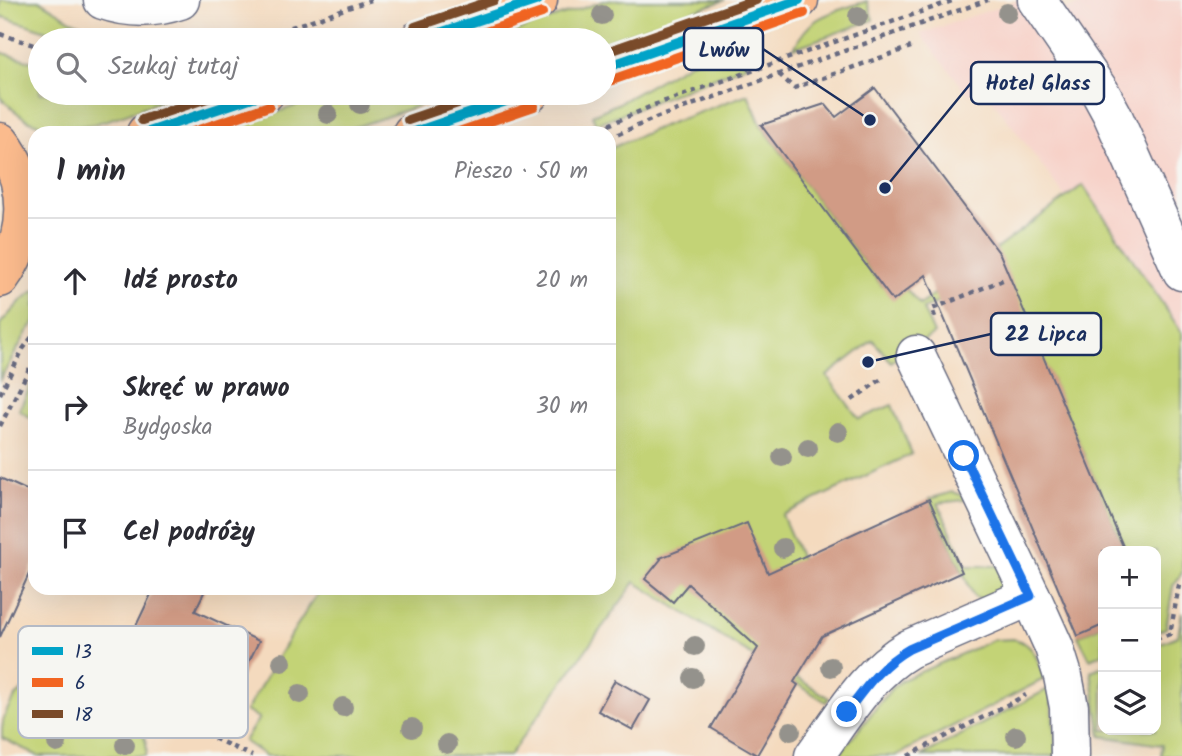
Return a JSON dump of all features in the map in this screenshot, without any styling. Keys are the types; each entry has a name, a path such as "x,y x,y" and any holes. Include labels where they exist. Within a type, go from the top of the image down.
{"main road":[{"path":"455,28 538,0"},
{"path":"616,64 799,0"},
{"path":"167,126 229,105"},
{"path":"433,126 495,105"},
{"path":"0,139 28,148"},
{"path":"0,139 10,154 22,186 24,220 15,253 0,279"},
{"path":"0,279 28,268"}],"lane":[{"path":"103,0 121,6 144,7 162,6 180,0"},
{"path":"1037,0 1112,114 1182,271"},
{"path":"916,355 1031,596 1063,676 1069,707 1070,756"},
{"path":"814,756 876,674 891,659 1031,596"}],"path":[{"path":"288,28 371,0"},
{"path":"605,126 654,104 955,0"},
{"path":"616,135 658,117 988,0"},
{"path":"0,34 28,43"},
{"path":"779,74 794,88 911,47"},
{"path":"0,394 28,342"},
{"path":"0,426 28,372"},
{"path":"1161,637 1170,634 1182,581"},
{"path":"908,756 1063,676"},
{"path":"214,738 252,756"}],"shaded area":[{"path":"1019,0 1061,0 1062,11 1093,0 1182,0 1182,333 1083,186 1066,198 982,86 969,95 920,34"}],"green space":[{"path":"0,0 39,0 71,20 91,28 37,28 0,16"},
{"path":"607,0 725,0 616,38 616,28 524,28"},
{"path":"867,1 873,20 794,48 815,21"},
{"path":"0,52 28,60 28,105 150,105 84,126 46,126 22,116 0,97"},
{"path":"720,54 749,64 596,124 592,115 616,105 700,57"},
{"path":"748,94 761,125 882,286 907,290 920,305 956,277 982,283 923,309 934,334 891,362 873,340 827,376 859,419 892,405 912,454 782,515 816,593 765,658 829,698 826,702 635,582 509,756 266,756 244,741 259,718 248,712 248,708 317,595 616,595 616,146"},
{"path":"298,105 421,105 359,126 236,126"},
{"path":"1083,185 1182,333 1182,573 1173,586 1166,628 1161,630 1161,546 1123,546 996,249"},
{"path":"28,296 28,331 0,380 0,324"},
{"path":"28,391 28,416 19,410"},
{"path":"953,492 973,499 938,503 966,566 999,566 1003,581 1001,591 982,600 974,597 929,499"},
{"path":"1182,612 1182,756 1161,756 1162,745 1101,736 1161,735 1161,643 1178,636"},
{"path":"1098,627 1098,655 1090,659 1078,636"},
{"path":"1014,639 1031,649 1044,679 895,756 838,756 891,689 902,680 993,640"},
{"path":"1098,668 1098,716 1091,671"},
{"path":"1050,688 1057,756 921,756"},
{"path":"18,694 18,738 144,738 146,756 38,756 2,738 6,712"}],"building":[{"path":"875,88 1000,254 1123,546 1098,546 1098,627 1078,636 926,275 893,301 761,125 825,104 836,117"},
{"path":"0,478 28,491 28,576 0,637"},
{"path":"929,499 962,572 822,636 794,682 798,685 757,755 711,728 758,648 688,584 673,602 645,579 660,558 747,523 768,573"},
{"path":"151,595 203,595 195,611 227,626 136,626"},
{"path":"248,636 259,641 248,664"},
{"path":"615,680 650,700 633,730 598,711"}],"transit line":[{"name":"18","path":"415,27 494,0"},
{"name":"13","path":"455,28 538,0"},
{"name":"18","path":"616,49 756,0"},
{"name":"13","path":"616,64 799,0"},
{"name":"6","path":"498,28 542,13"},
{"name":"6","path":"616,79 804,13"},
{"name":"18","path":"142,120 186,105"},
{"name":"13","path":"167,126 229,105"},
{"name":"18","path":"408,120 452,105"},
{"name":"13","path":"433,126 495,105"},
{"name":"6","path":"210,126 269,106"},
{"name":"6","path":"476,126 534,106"}],"place":[{"name":"Lwów","path":"870,120"},
{"name":"Hotel Glass","path":"885,188"},
{"name":"22 Lipca","path":"868,362"}],"route":[{"path":"847,712 891,659 1031,596 964,456"}]}
